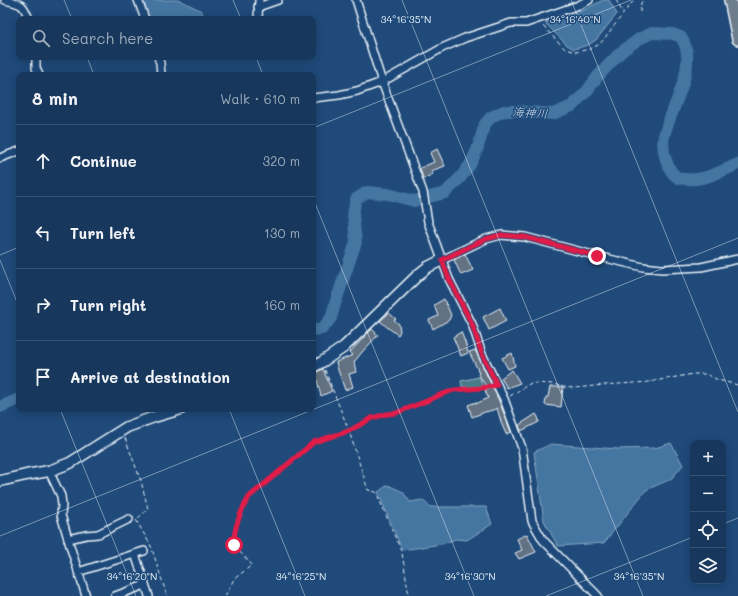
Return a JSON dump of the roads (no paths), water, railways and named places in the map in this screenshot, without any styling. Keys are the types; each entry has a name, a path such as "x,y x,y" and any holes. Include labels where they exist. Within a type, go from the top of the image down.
{"main road":[{"path":"730,0 738,39"}],"street":[{"path":"5,0 19,4 24,8 28,16"},
{"path":"138,0 144,16"},
{"path":"258,16 259,3 278,0"},
{"path":"356,0 382,82 422,192 428,222 449,279 472,324 482,354 504,399 522,448 532,521 542,540 598,596"},
{"path":"316,98 357,91 382,82 442,48 465,38 511,23 526,23 537,20 589,0"},
{"path":"36,60 38,72"},
{"path":"159,60 161,72"},
{"path":"0,158 16,152"},
{"path":"318,364 344,347 428,267 486,239 501,235 524,237 643,267 662,269 701,267 738,259"},
{"path":"0,481 49,471 70,463 127,427 171,412"},
{"path":"49,471 61,496 61,515 86,596"},
{"path":"68,539 98,534 129,519"},
{"path":"78,572 144,551"},
{"path":"135,554 149,596"},
{"path":"115,596 146,586"}],"water":[{"path":"141,0 179,0 202,11 203,16 147,16"},
{"path":"603,0 609,0 617,14 596,40 588,45 574,49 567,45 545,23 584,10"},
{"path":"671,443 683,465 671,479 646,490 604,543 558,546 544,521 534,452 551,444 618,449 655,448"},
{"path":"388,485 403,492 410,502 422,500 431,507 486,507 492,524 467,540 456,539 442,544 402,550 378,492"}],"waterway":[{"name":"海神川","path":"316,330 322,329 331,318 356,242 353,214 356,199 367,192 388,194 414,201 445,193 470,165 477,150 485,124 491,117 504,111 553,114 572,106 621,52 639,39 652,33 673,34 681,37 685,45 687,55 687,66 684,78 663,139 665,156 671,171 679,178 693,179 713,175 738,164"},
{"name":"海神川","path":"0,407 16,400"}]}
